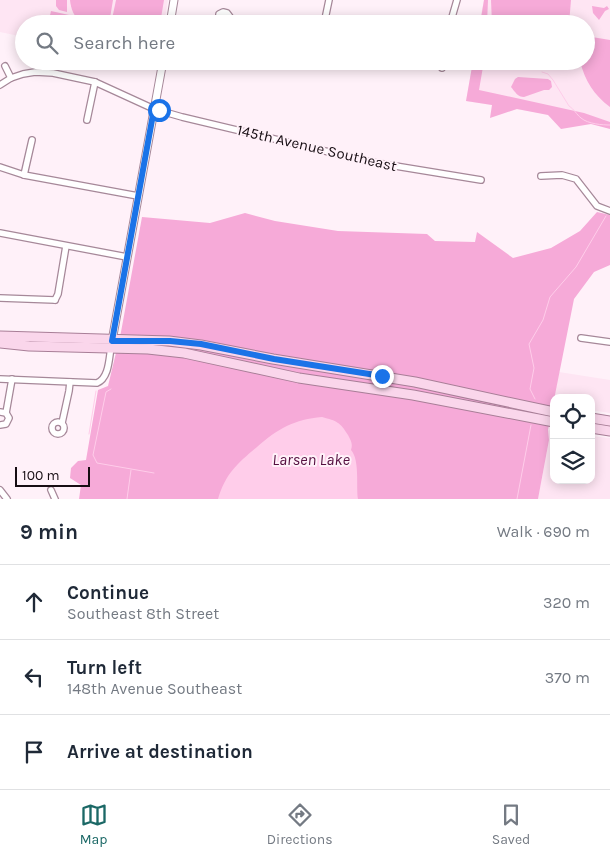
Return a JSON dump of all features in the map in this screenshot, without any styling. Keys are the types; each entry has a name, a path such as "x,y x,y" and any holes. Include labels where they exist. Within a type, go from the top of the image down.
{"main road":[{"path":"0,336 184,353 299,378 413,395 550,421"},
{"path":"0,344 29,346 185,343 382,376 550,411"},
{"path":"260,369 271,369 275,364 274,359"},
{"path":"454,404 453,396 462,393"},
{"path":"595,419 610,421"},
{"path":"595,429 610,431"}],"street":[{"path":"172,15 174,0"},
{"path":"326,15 329,0"},
{"path":"453,15 457,0"},
{"path":"5,66 11,78"},
{"path":"0,379 97,383 105,377 161,70"},
{"name":"145th Avenue Southeast","path":"0,85 11,78 35,72 94,82 154,109 371,162 481,180"},
{"path":"87,120 94,82"},
{"path":"24,175 32,140"},
{"path":"0,167 24,175 138,196"},
{"path":"541,176 562,175 576,179 597,206 610,211"},
{"path":"0,233 127,256"},
{"path":"0,298 56,301 66,246"},
{"path":"581,338 610,342"},
{"path":"0,425 4,425 8,421 9,416 3,412 12,380"},
{"path":"62,423 70,382"},
{"path":"0,490 7,499"},
{"path":"51,490 55,499"}],"shaded area":[{"path":"0,0 168,0 166,15 15,15 15,35 0,32"},
{"path":"56,0 67,0 67,12 59,10 56,6"},
{"path":"70,0 113,0 110,15 74,15"},
{"path":"116,0 164,0 162,15 113,15"},
{"path":"484,0 610,0 610,124 466,101 471,70 595,70 595,15 481,15"},
{"path":"484,0 488,0 487,15 482,15"},
{"path":"491,0 571,0 570,15 492,15"},
{"path":"592,6 604,8 607,6 609,9 605,11 599,20 593,13"},
{"path":"51,11 69,15 50,15"},
{"path":"595,38 610,40 610,107 599,98 587,81 583,70 595,70"},
{"path":"471,70 482,70 479,90 584,113 610,122 610,129 591,124 561,129 548,115 517,109 490,118 492,105 466,101"},
{"path":"518,77 548,79 551,81 552,87 549,90 522,97 511,87"},
{"path":"597,212 610,215 610,265 594,272 574,299 555,394 550,394 549,440 538,499 79,499 81,485 70,478 71,468 78,461 86,460 98,390 108,386 121,332 142,217 210,223 245,213 275,221 338,231 427,234 435,241 475,242 477,232 513,258 551,248 580,231"},
{"path":"559,372 610,380 610,413 595,411 595,394 555,394"},
{"path":"548,430 550,430 550,484 595,484 595,436 610,438 610,499 538,499 549,440"}],"water":[{"name":"Larsen Lake","path":"322,417 335,421 340,425 351,441 351,450 357,466 358,499 218,499 225,482 233,470 264,441 287,426 303,420"}],"waterway":[{"path":"542,72 548,74 569,106 581,118 591,123 610,125"},
{"path":"535,399 530,389 534,368 529,344 543,320 550,297 576,267 606,216"},
{"path":"111,389 106,392 93,455 97,463 154,473"},
{"path":"89,434 96,391"},
{"path":"517,499 531,425"},
{"path":"127,499 131,470"}],"route":[{"path":"159,110 154,109 112,341 170,341 201,344 274,359 382,376"}]}
